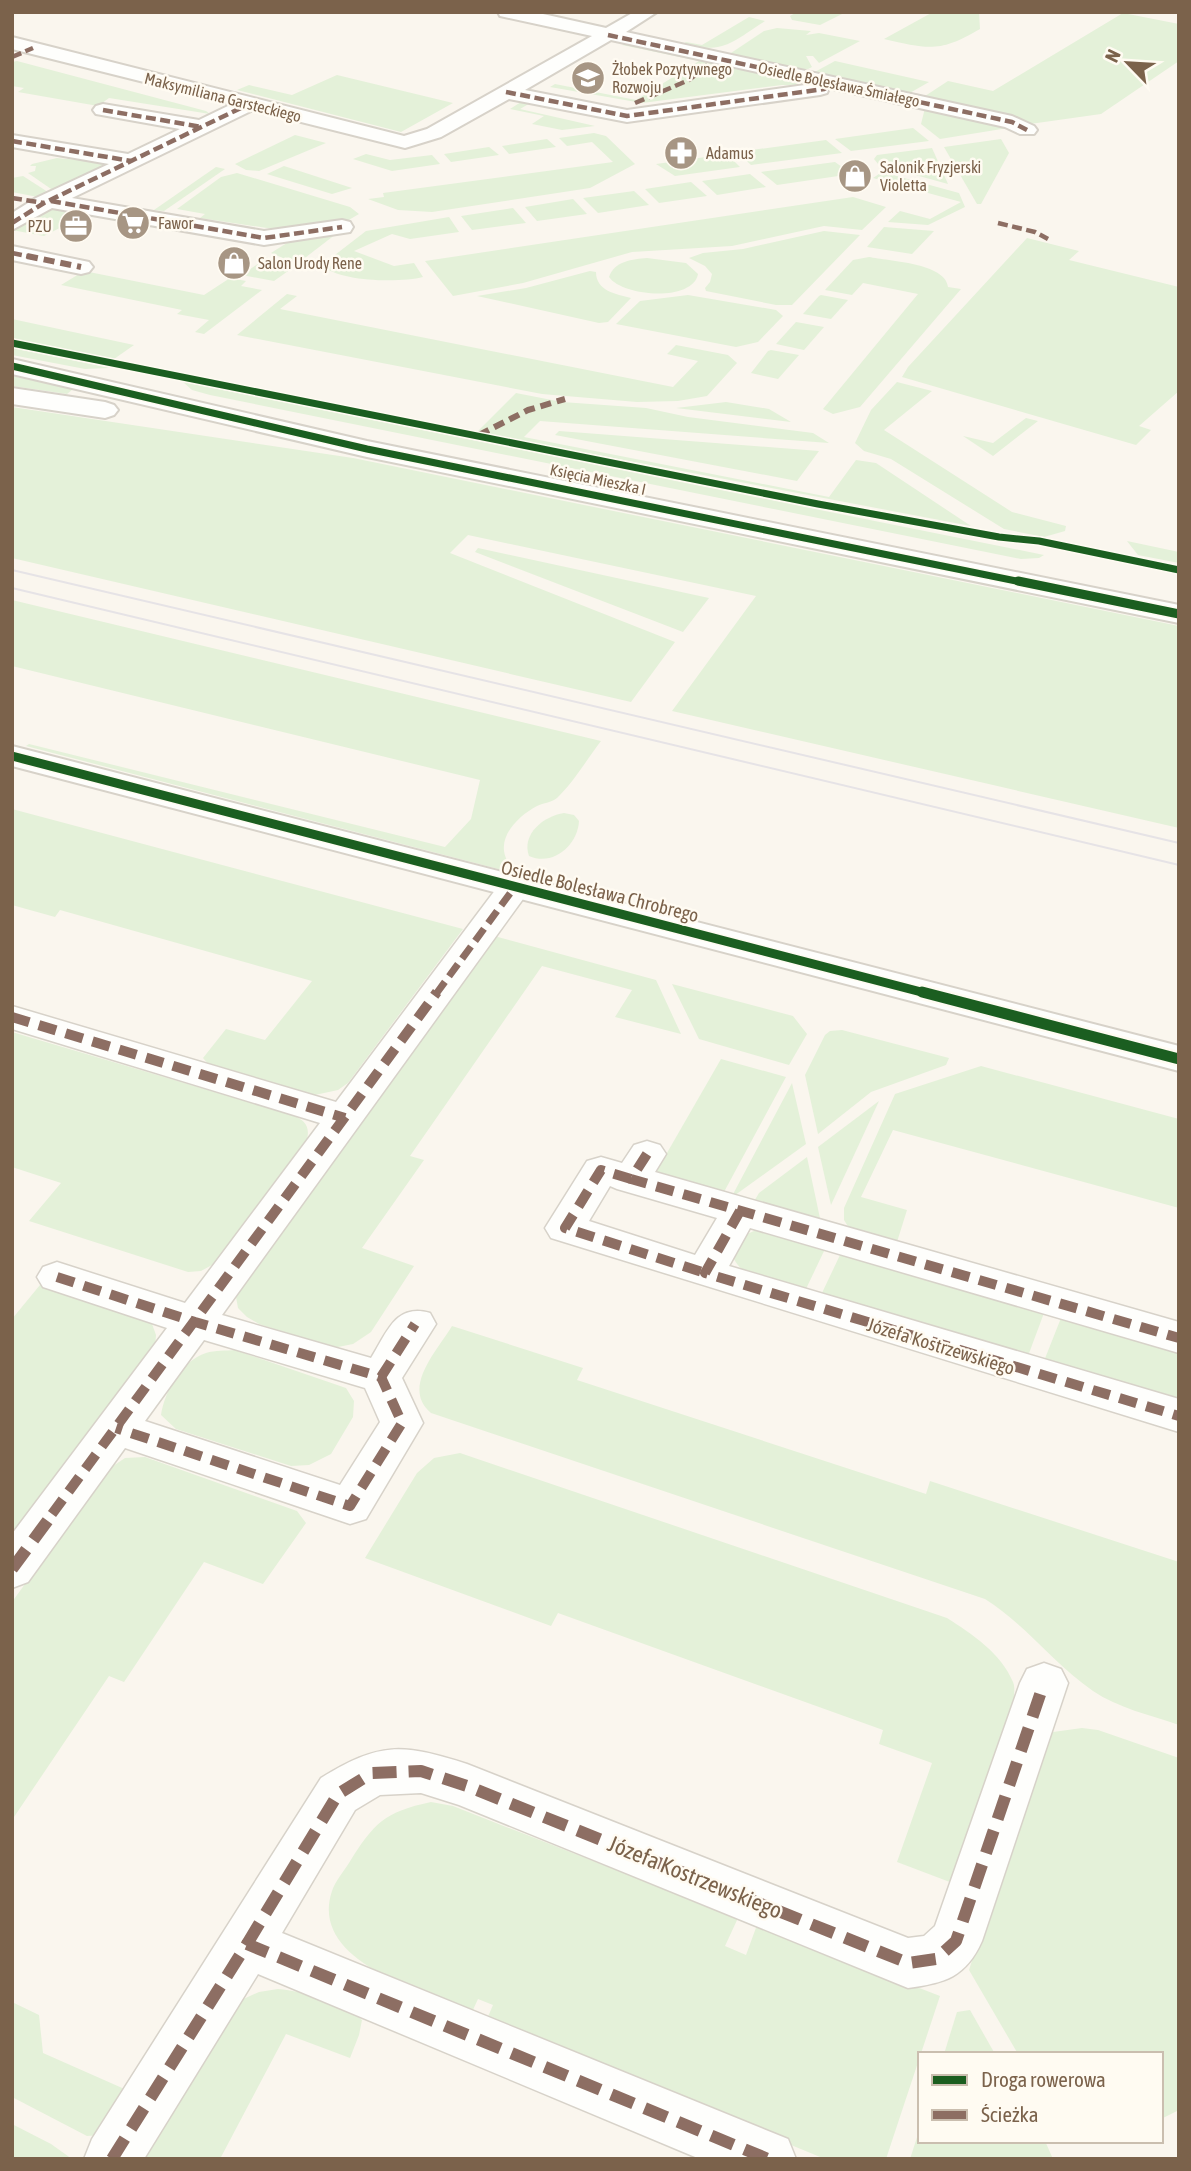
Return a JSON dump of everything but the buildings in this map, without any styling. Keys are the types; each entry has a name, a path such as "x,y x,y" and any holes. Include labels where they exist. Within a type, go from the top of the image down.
{"street":[{"name":"Osiedle Bolesława Śmiałego","path":"507,12 1012,122 1027,130"},
{"name":"Maksymiliana Garsteckiego","path":"12,43 399,141 415,140 434,133 648,12"},
{"path":"12,57 33,48"},
{"path":"506,92 627,116 824,89 834,83"},
{"path":"12,223 48,202 249,104"},
{"path":"103,110 202,127"},
{"path":"12,141 131,161"},
{"path":"12,198 264,238 342,227"},
{"path":"12,253 81,267"},
{"name":"Księcia Mieszka I","path":"12,366 367,449 1179,614"},
{"path":"48,401 129,392"},
{"name":"Księcia Mieszka I","path":"12,396 367,449"},
{"name":"Osiedle Bolesława Chrobrego","path":"12,756 1179,1059"},
{"path":"12,1569 514,888"},
{"path":"12,1017 345,1118"},
{"name":"Józefa Kostrzewskiego","path":"1179,1338 740,1211 639,1166 601,1170 565,1228 1179,1416"},
{"path":"705,1273 740,1211"},
{"path":"57,1277 195,1322 381,1377 402,1423 350,1506 116,1428"},
{"path":"381,1377 415,1324"},
{"name":"Józefa Kostrzewskiego","path":"112,2159 338,1794 372,1773 421,1771 467,1786 908,1963 936,1959 956,1941 1044,1683"},
{"path":"247,1944 768,2159"}],"green space":[{"path":"797,12 846,12 820,25 792,20 790,16"},
{"path":"933,12 979,12 980,29 954,42 934,47 884,39"},
{"path":"1123,13 1179,24 1179,61 1101,114 1030,124 1020,119 922,98 948,81 993,91"},
{"path":"749,17 765,21 726,45 708,48 681,45 686,42 702,45"},
{"path":"777,28 811,31 806,35 819,33 860,41 819,63 813,56 806,56 812,67 802,72 728,55 764,31"},
{"path":"628,43 801,80 805,86 782,85 642,103 550,87 555,84 636,100 699,61 622,45"},
{"path":"17,61 210,114 109,98 98,106 18,92 24,88 12,86 12,62"},
{"path":"835,61 929,82 908,94 811,74"},
{"path":"337,75 453,103 401,132 237,90 249,85 292,95"},
{"path":"521,102 532,102 520,109 595,126 562,130 532,124 544,116 510,109"},
{"path":"925,108 1008,128 940,139 921,124"},
{"path":"913,128 929,141 851,151 835,139"},
{"path":"594,133 606,136 635,164 590,188 432,212 398,210 368,199 384,197 383,193 613,162 592,142 567,146 559,138"},
{"path":"295,135 326,143 259,171 246,170 235,164"},
{"path":"547,139 556,147 509,154 502,146"},
{"path":"1001,139 1009,153 981,204 977,204 944,147"},
{"path":"826,140 842,153 751,165 737,152"},
{"path":"489,147 499,155 451,162 444,154"},
{"path":"932,148 948,184 879,165 874,159 877,155"},
{"path":"366,154 390,160 432,155 440,164 392,171 353,159"},
{"path":"727,154 740,167 675,176 656,164"},
{"path":"57,158 115,162 54,191 28,173 35,171 36,166 30,166 32,164"},
{"path":"835,162 852,174 777,185 761,172"},
{"path":"284,166 352,188 332,194 267,174"},
{"path":"216,167 225,169 164,211 154,210"},
{"path":"882,172 959,193 965,207 928,225 888,222 900,211 930,219 961,202 873,178"},
{"path":"237,173 350,207 359,214 347,221 280,230 200,218 205,214 177,209 221,177"},
{"path":"750,174 766,187 717,195 702,181"},
{"path":"23,176 51,194 48,199 12,192 12,178"},
{"path":"691,182 707,196 659,203 645,189"},
{"path":"634,191 649,205 598,213 583,198"},
{"path":"853,197 886,207 862,230 824,226 732,246 632,252 523,283 453,296 425,261"},
{"path":"573,199 587,214 537,221 525,207"},
{"path":"50,205 89,213 44,236 12,230"},
{"path":"513,208 526,223 472,230 461,216"},
{"path":"449,217 459,232 410,239 392,234 354,251 394,266 414,263 423,277 370,280 341,275 322,265 366,231"},
{"path":"884,227 934,231 912,254 867,247"},
{"path":"824,231 860,235 792,305 776,305 706,291 712,274 705,266 689,258 703,253 743,249"},
{"path":"336,234 297,264 271,253 290,241"},
{"path":"1027,238 1079,251 1069,260 1179,287 1179,391 1139,426 1151,430 1136,445 902,377 908,367"},
{"path":"266,257 291,269 274,281 242,275 259,263 256,261"},
{"path":"869,257 927,268 945,279 948,287 961,289 860,407 833,414 823,409 918,294 863,283 852,295 825,290 853,260"},
{"path":"647,258 686,263 698,274 693,283 684,289 657,294 628,289 609,277 620,264"},
{"path":"84,271 204,295 230,278 246,281 241,286 262,290 204,334 195,332 209,320 177,314 182,310 61,285"},
{"path":"590,271 596,272 603,288 631,298 608,322 599,323 477,296 526,288"},
{"path":"287,294 297,296 280,309 673,387 698,361 667,354 676,345 728,355 737,363 707,396 678,401 637,402 542,394 237,335"},
{"path":"688,295 776,310 783,316 758,342 736,347 616,324 640,301"},
{"path":"819,296 848,300 831,319 803,314"},
{"path":"12,319 134,345 114,359 12,339"},
{"path":"796,322 824,327 804,350 776,344"},
{"path":"12,348 110,368 85,369 12,355"},
{"path":"768,351 799,355 778,379 751,373"},
{"path":"12,376 73,389 67,394 12,386"},
{"path":"183,382 1044,555 1021,559 210,395 192,390"},
{"path":"897,382 932,391 884,430 1012,512 1066,526 1065,531 1044,537 1004,529 891,459 864,451 855,443 871,410"},
{"path":"516,393 562,402 646,408 688,417 813,433 829,443 540,421 524,437 829,497 856,460 876,463 971,526 477,432"},
{"path":"726,402 769,409 791,422 676,408"},
{"path":"12,407 353,458 1179,626 1179,828 672,711 756,596 468,535 450,553 675,642 631,702 12,558"},
{"path":"1026,418 1038,421 993,456 963,436 993,443"},
{"path":"559,431 819,451 797,481 555,435"},
{"path":"1127,541 1179,552 1179,563 1138,555"},
{"path":"478,548 709,598 683,632 475,552"},
{"path":"12,600 601,741 557,798 530,810 510,829 504,845 508,862 502,870 26,746 29,744 445,847 471,819 480,780 12,666"},
{"path":"12,809 463,929 348,1083 338,1090 310,1096 210,1066 203,1058 226,1029 265,1040 312,981 60,910 55,917 12,905"},
{"path":"564,813 574,815 579,821 578,830 569,845 556,856 538,859 529,856 528,840 536,827 549,818"},
{"path":"494,936 656,980 681,1034 615,1017 632,990 542,966 410,1156 424,1160 362,1248 414,1266 371,1332 353,1344 327,1346 259,1324 247,1317 238,1308 236,1297 245,1283"},
{"path":"672,984 793,1016 807,1034 789,1065 699,1039"},
{"path":"842,1030 949,1058 946,1065 871,1092 818,1134 805,1075 825,1035 830,1031"},
{"path":"12,1032 292,1115 306,1125 306,1142 223,1259 201,1271 188,1272 29,1221 61,1183 12,1167"},
{"path":"721,1059 786,1077 724,1192 656,1172"},
{"path":"981,1066 1179,1119 1179,1208 893,1130 861,1197 907,1210 897,1242 849,1228 844,1220 844,1208 895,1094"},
{"path":"792,1083 806,1144 731,1198"},
{"path":"879,1101 831,1205 818,1147"},
{"path":"807,1157 821,1223 753,1203 759,1193"},
{"path":"754,1231 767,1232 825,1249 805,1291 752,1276 736,1263 732,1254 745,1235"},
{"path":"840,1255 1044,1313 1028,1356 821,1295"},
{"path":"40,1285 152,1324 156,1335 155,1348 12,1542 12,1319"},
{"path":"1061,1318 1179,1352 1179,1401 1044,1361"},
{"path":"452,1326 583,1368 577,1380 926,1494 930,1481 1179,1562 1179,1725 1124,1707 1093,1691 1065,1669 1013,1620 985,1599 431,1413 423,1403 421,1381 431,1358"},
{"path":"235,1350 346,1388 354,1401 353,1417 331,1454 309,1465 291,1466 176,1429 161,1415 170,1387 189,1363 206,1353"},
{"path":"460,1453 947,1618 985,1645 1001,1662 1013,1682 1013,1709 955,1884 897,1862 932,1763 879,1744 883,1730 558,1613 551,1626 365,1558 417,1473 434,1458"},
{"path":"145,1457 297,1511 306,1523 263,1584 204,1562 124,1682 109,1676 12,1820 12,1602 107,1470 125,1458"},
{"path":"1082,1728 1098,1730 1179,1758 1179,2110 1163,2118 1163,2052 1017,2052 969,1970 1042,1744 1053,1732"},
{"path":"431,1802 453,1806 738,1918 725,1946 746,1955 757,1925 940,1996 921,2052 918,2052 918,2062 886,2159 825,2159 487,2019 493,2005 478,1999 472,2012 401,1984 375,1971 353,1955 337,1937 329,1916 332,1891 374,1829 391,1815"},
{"path":"278,1989 334,2002 362,2020 350,2058 286,2034 220,2159 144,2159 239,2001 259,1992"},
{"path":"12,2002 39,2015 43,2053 129,2091 103,2135 87,2136 12,2097"},
{"path":"970,2010 994,2052 945,2052 957,2012"},
{"path":"12,2124 51,2144 72,2159 12,2159"},
{"path":"918,2134 918,2143 1046,2143 1053,2159 910,2159"}],"tram line":[{"path":"12,570 1179,843"},
{"path":"12,588 1179,865"}],"marked path":[{"path":"608,35 1012,122 1027,130"},
{"path":"12,57 33,48"},
{"path":"635,103 689,80 710,63"},
{"path":"506,92 627,116 824,89 834,83"},
{"path":"12,223 44,203 249,104"},
{"path":"103,110 202,127"},
{"path":"12,141 131,161"},
{"path":"12,198 44,203"},
{"path":"51,201 264,238 342,227"},
{"path":"998,223 1035,232 1048,239"},
{"path":"12,253 81,267"},
{"path":"479,435 528,410 565,399"},
{"path":"12,1569 514,888"},
{"path":"12,1017 345,1118"},
{"path":"647,1154 631,1179 1179,1338"},
{"path":"631,1179 601,1170 565,1228 705,1273"},
{"path":"740,1211 705,1273 1179,1416"},
{"path":"57,1277 195,1322 381,1377 402,1423 350,1506 116,1428"},
{"path":"381,1377 415,1324"},
{"path":"247,1944 338,1794 372,1773 421,1771 467,1786 908,1963 936,1959 956,1941 1044,1683"},
{"path":"112,2159 247,1944 768,2159"}],"cycle path":[{"path":"12,343 818,504 999,537 1039,541 1179,570"},
{"path":"12,366 367,449 1179,614"},
{"path":"12,756 1179,1059"}],"place":[{"name":"Żłobek Pozytywnego Rozwoju","path":"588,78"},
{"name":"Adamus","path":"681,153"},
{"name":"Salonik Fryzjerski Violetta","path":"855,176"},
{"name":"Fawor","path":"133,223"},
{"name":"PZU","path":"76,226"},
{"name":"Salon Urody Rene","path":"234,263"}]}
